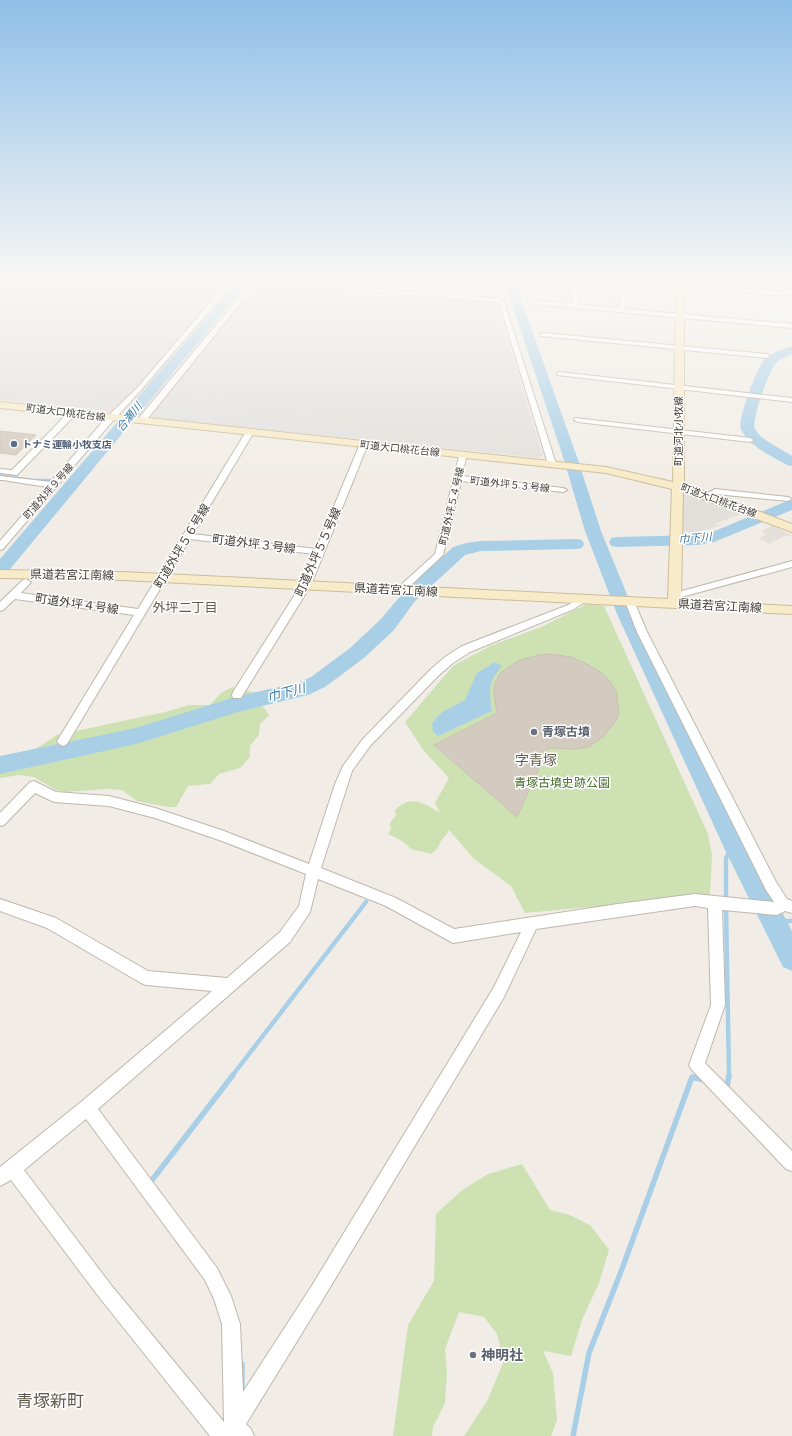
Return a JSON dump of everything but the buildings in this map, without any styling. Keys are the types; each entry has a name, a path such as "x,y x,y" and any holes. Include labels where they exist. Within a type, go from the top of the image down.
{"street":[{"name":"町道外坪９号線","path":"0,547 3,538 53,485 172,350"},
{"path":"139,421 198,350"},
{"path":"518,350 557,464"},
{"name":"町道河北小牧線","path":"674,600 677,540 679,350"},
{"path":"701,350 767,356"},
{"path":"559,374 760,395 792,400"},
{"name":"町道大口桃花台線","path":"0,405 139,421 557,464 619,472 678,486 708,495 792,528"},
{"path":"0,471 14,473 72,413"},
{"path":"578,420 750,440"},
{"name":"町道外坪５６号線","path":"63,741 250,432"},
{"name":"町道外坪５５号線","path":"237,695 306,585 364,444"},
{"name":"町道外坪５４号線","path":"406,590 406,585 440,555 463,454"},
{"path":"0,478 53,485"},
{"name":"町道外坪５３号線","path":"457,478 563,490"},
{"path":"708,495 715,491 788,499"},
{"name":"町道外坪３号線","path":"189,534 320,550"},
{"path":"674,600 792,564"},
{"name":"県道若宮江南線","path":"0,574 162,578 630,602 674,600 792,610"},
{"path":"0,608 26,582"},
{"name":"町道外坪４号線","path":"12,595 141,613"},
{"path":"231,1433 105,1291 6,1173 87,1108 285,937 305,908 313,872 347,769 366,743 434,673 449,660 466,649 571,607 584,599"},
{"path":"630,602 642,632 771,886 784,907"},
{"path":"0,821 34,786 54,797 109,801 154,813 224,836 391,902 453,936 532,923 695,900 715,904 748,907 784,907"},
{"path":"715,904 718,1005 697,1065 792,1163"},
{"path":"0,905 51,923 146,978 230,985"},
{"path":"231,1433 499,992 532,923"},
{"path":"87,1108 211,1274 222,1296 231,1324 233,1357 231,1433"}],"shaded area":[{"path":"0,350 511,350 543,456 539,458 0,400"},
{"path":"0,365 32,367 38,371 20,391 111,401 103,410 14,400 17,397 6,396 0,398"},
{"path":"172,394 272,404 270,407 169,397"},
{"path":"164,406 293,421 296,414 303,414 306,409 318,410 311,424 361,427 356,439 154,418"},
{"path":"686,494 741,514 714,524 721,525 710,529 684,533 682,532 682,495"},
{"path":"772,526 792,535 789,537 786,535 769,544 758,538 766,535 762,531"}],"green space":[{"name":"青塚古墳史跡公園","path":"587,604 604,606 708,834 712,855 710,896 525,913 511,886 474,859 449,830 435,851 431,854 411,849 402,841 388,834 391,829 390,823 396,815 395,810 407,802 412,801 423,803 440,813 435,803 449,778 423,750 405,722 453,666 490,646 541,627"},
{"path":"232,687 252,692 269,715 260,724 259,735 250,746 250,757 240,768 219,774 210,784 188,786 176,807 168,807 137,801 122,790 107,789 66,792 56,790 34,777 19,775 0,778 0,758 34,750 57,735 165,712 189,705 210,705 221,693"},
{"path":"522,1164 550,1210 570,1215 591,1226 609,1250 599,1283 582,1320 571,1356 543,1351 553,1373 557,1420 551,1436 464,1436 487,1401 504,1361 497,1334 484,1317 459,1312 445,1349 447,1373 445,1403 433,1427 432,1436 393,1436 408,1325 434,1281 436,1214 461,1191 488,1174"}],"water":[{"path":"495,662 502,666 497,671 492,681 490,697 492,711 438,736 433,732 432,723 441,713 465,700 477,673"}],"waterway":[{"name":"合瀬川","path":"0,570 185,350"},
{"path":"533,350 571,460 593,531 626,614 734,844 792,958"},
{"name":"巾下川","path":"792,350 769,362 750,406 747,424 748,429 755,439 792,462"},
{"path":"0,475 32,480 50,480"},
{"name":"巾下川","path":"617,542 698,540 714,537 792,504"},
{"name":"巾下川","path":"0,765 136,736 238,704 301,690 318,682 357,653 387,625 409,597 459,551 466,548 481,546 576,544"},
{"path":"726,901 726,858 734,844"},
{"path":"232,1076 366,902"},
{"path":"726,907 729,1075"},
{"path":"773,921 792,921"},
{"path":"149,1184 233,1075"},
{"path":"724,1086 727,1087 729,1075"},
{"path":"573,1436 589,1353 622,1269 692,1077 704,1080"},
{"path":"242,1364 242,1396"}],"place":[{"name":"トナミ運輸小牧支店","path":"14,444"},
{"name":"青塚古墳","path":"534,732"},
{"name":"神明社","path":"473,1355"}],"district":[{"name":"外坪二丁目","path":"185,607"},
{"name":"字青塚","path":"536,760"},
{"name":"青塚新町","path":"50,1401"}]}
